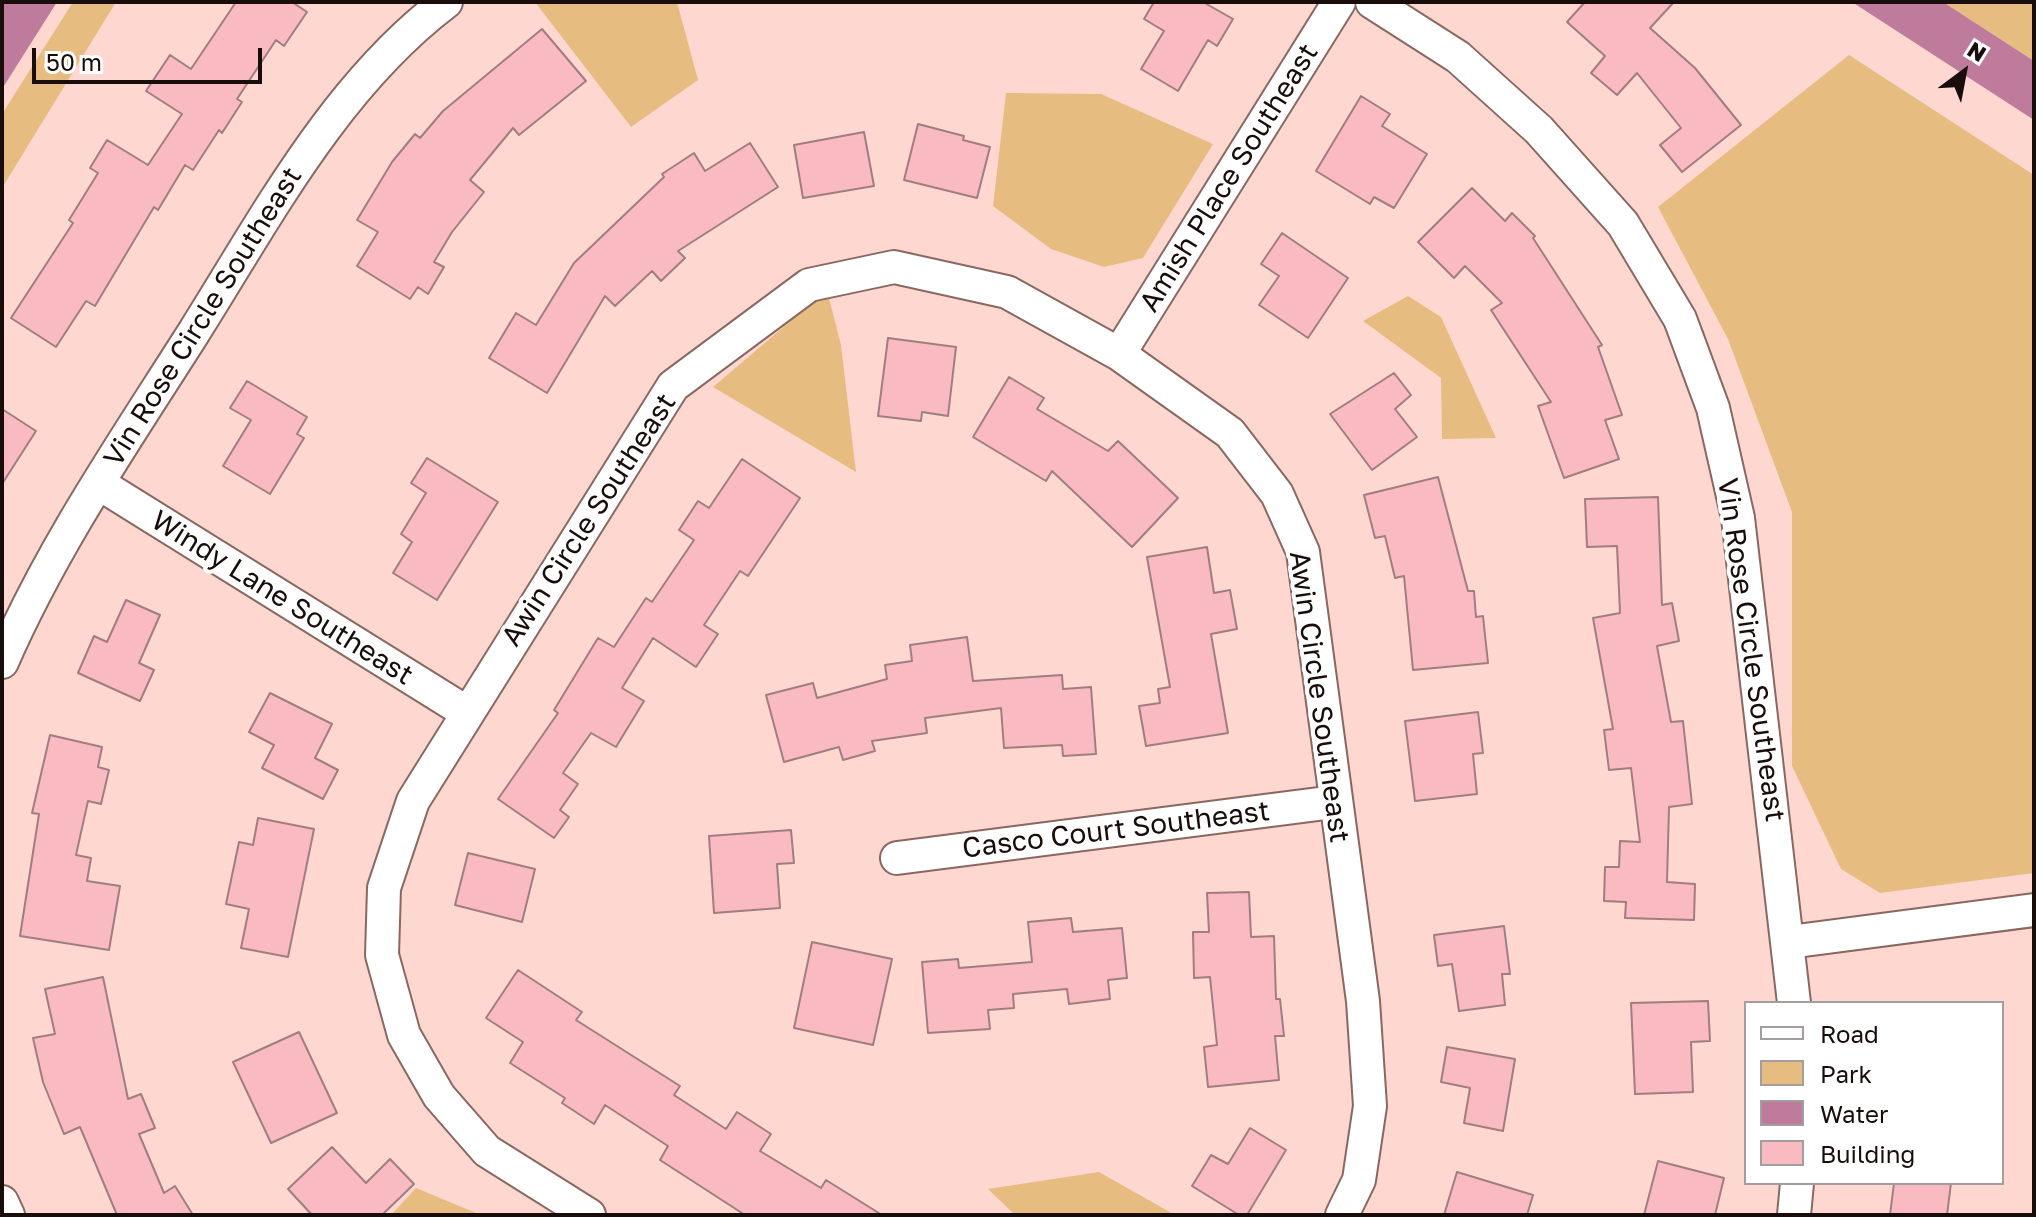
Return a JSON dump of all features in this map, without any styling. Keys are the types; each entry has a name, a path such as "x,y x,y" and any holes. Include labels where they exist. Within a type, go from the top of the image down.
{"street":[{"name":"Vin Rose Circle Southeast","path":"2,662 28,602 98,483 314,143 407,32 446,2"},
{"name":"Amish Place Southeast","path":"1119,354 1339,2"},
{"name":"Vin Rose Circle Southeast","path":"1372,2 1458,57 1539,130 1623,224 1680,319 1713,408 1738,518 1794,1001"},
{"name":"Awin Circle Southeast","path":"589,1215 487,1151 439,1096 404,1035 382,955 384,888 413,801 673,386 809,285 894,267 1007,292 1119,354 1230,433 1277,494 1303,552 1363,1001 1370,1106 1359,1180 1342,1215"},
{"name":"Windy Lane Southeast","path":"98,483 466,712"},
{"name":"Casco Court Southeast","path":"897,858 1334,802"},
{"path":"1789,942 2034,910"},
{"path":"1794,1215 1797,1185"},
{"path":"2,1202 8,1215"}],"green space":[{"path":"73,2 116,2 2,188 2,114"},
{"path":"535,2 677,2 698,80 631,127"},
{"path":"1943,2 2034,2 2034,61"},
{"path":"1849,55 2034,175 2034,873 1880,893 1841,869 1792,766 1792,512 1728,339 1658,207"},
{"path":"1006,93 1101,94 1213,144 1143,258 1104,267 1051,249 993,206"},
{"path":"827,290 841,345 856,472 713,387"},
{"path":"1408,296 1441,317 1496,438 1442,439 1441,378 1363,321"},
{"path":"1099,1172 1175,1215 1015,1215 988,1189"},
{"path":"416,1188 481,1215 391,1215"}],"water":[{"path":"2,2 57,2 2,89"},
{"path":"1852,2 1943,2 2034,61 2034,120"}],"building":[{"path":"236,2 292,2 307,12 284,46 276,40 237,99 242,102 222,133 219,130 193,170 185,165 158,210 154,207 95,306 86,301 56,347 11,318 73,223 69,220 98,173 90,168 107,140 148,165 182,114 146,91 170,55 191,69"},
{"path":"1154,2 1203,2 1233,19 1217,46 1208,40 1178,91 1141,69 1164,31 1144,19"},
{"path":"1585,2 1674,2 1650,28 1695,68 1741,125 1682,172 1660,145 1681,128 1637,73 1617,95 1591,73 1605,56 1567,22"},
{"path":"542,29 586,81 519,135 513,128 470,180 484,192 452,232 434,262 444,267 428,294 418,287 410,299 357,266 378,232 357,220 392,162 415,134 420,138 443,111"},
{"path":"1361,96 1390,114 1382,126 1427,154 1394,208 1374,197 1370,204 1316,171"},
{"path":"918,124 964,136 963,140 990,147 977,198 904,180"},
{"path":"864,132 874,186 803,198 794,145"},
{"path":"750,143 778,187 678,251 685,258 661,281 652,271 615,306 605,296 547,393 489,358 516,313 536,325 574,263 664,177 662,174 694,153 705,171"},
{"path":"1472,188 1505,221 1512,213 1535,236 1533,238 1602,345 1598,347 1622,415 1605,420 1619,459 1564,478 1538,406 1551,402 1491,310 1502,303 1465,266 1454,278 1418,242"},
{"path":"1282,233 1348,278 1308,338 1259,305 1279,276 1261,264"},
{"path":"888,338 956,347 948,416 922,412 921,421 878,416"},
{"path":"1394,373 1411,395 1395,409 1417,437 1372,470 1330,414"},
{"path":"1009,377 1044,398 1037,409 1108,451 1118,441 1178,498 1132,547 1052,471 1046,481 973,437"},
{"path":"247,381 307,417 297,434 304,438 270,494 223,466 251,420 230,408"},
{"path":"2,409 36,431 2,484"},
{"path":"427,458 498,502 437,600 393,573 412,542 401,534 426,493 411,483"},
{"path":"742,459 800,498 748,576 740,571 704,625 718,634 696,667 653,638 622,688 644,701 616,747 591,733 563,773 578,784 560,810 569,817 554,838 498,799 558,713 554,710 598,638 614,647 646,598 652,602 694,540 679,530 698,501 709,508"},
{"path":"1438,477 1468,591 1474,591 1476,617 1483,616 1488,663 1413,670 1404,576 1395,578 1385,536 1375,538 1364,495"},
{"path":"1658,497 1662,605 1672,603 1679,641 1657,646 1671,722 1683,721 1692,804 1669,807 1667,882 1695,884 1694,920 1625,918 1626,902 1604,901 1605,867 1619,867 1620,841 1640,842 1631,768 1609,770 1604,730 1613,729 1593,618 1620,613 1617,546 1587,547 1585,499"},
{"path":"1207,547 1214,593 1230,590 1237,629 1211,634 1228,733 1146,746 1139,706 1160,703 1158,689 1170,687 1147,557"},
{"path":"126,600 160,615 139,663 154,670 140,701 78,673 94,636 107,642"},
{"path":"967,637 973,681 1062,675 1063,689 1091,687 1096,754 1063,756 1062,745 1004,748 1001,708 925,718 927,733 872,741 875,751 843,760 839,747 784,762 766,695 813,683 817,698 887,679 885,665 912,661 910,645"},
{"path":"270,693 332,724 315,758 338,770 323,799 262,768 274,745 249,732"},
{"path":"1478,712 1483,753 1473,754 1477,794 1415,801 1405,721"},
{"path":"50,735 102,747 98,767 109,770 101,804 88,801 76,855 91,858 87,881 120,886 109,950 20,936 39,814 32,813"},
{"path":"258,818 314,829 288,957 241,948 249,909 226,904 239,842 253,845"},
{"path":"791,830 794,863 777,864 780,908 714,913 709,836"},
{"path":"468,853 535,869 522,922 455,905"},
{"path":"1249,892 1251,937 1274,936 1276,999 1280,999 1284,1036 1275,1036 1279,1080 1208,1087 1204,1047 1217,1045 1210,977 1194,978 1193,932 1209,932 1207,893"},
{"path":"1071,918 1073,932 1122,928 1127,978 1108,980 1110,999 1069,1004 1067,989 1013,994 1014,1008 988,1010 990,1029 928,1033 922,962 958,959 959,968 1032,962 1028,922"},
{"path":"1504,926 1510,974 1502,974 1505,1005 1459,1011 1452,964 1438,966 1434,935"},
{"path":"812,942 892,959 873,1045 794,1028"},
{"path":"518,970 582,1012 576,1020 680,1086 674,1095 726,1129 737,1112 771,1134 760,1151 821,1188 826,1180 882,1215 745,1215 660,1160 668,1146 605,1105 594,1124 562,1103 565,1098 510,1063 523,1042 486,1018"},
{"path":"103,977 128,1099 141,1094 155,1128 139,1134 164,1193 175,1186 193,1215 117,1215 80,1127 64,1134 43,1082 33,1038 55,1034 45,989"},
{"path":"1708,1001 1710,1041 1691,1042 1693,1092 1635,1094 1631,1003"},
{"path":"299,1032 337,1113 271,1143 233,1062"},
{"path":"1447,1047 1515,1059 1503,1131 1464,1123 1470,1088 1441,1082"},
{"path":"1250,1128 1286,1150 1247,1215 1239,1215 1192,1186 1211,1155 1228,1164"},
{"path":"332,1147 366,1183 390,1159 414,1184 382,1215 312,1215 288,1189"},
{"path":"1658,1161 1724,1178 1715,1215 1644,1215"},
{"path":"1457,1172 1533,1195 1527,1215 1444,1215"},
{"path":"1894,1185 1951,1185 1947,1215 1890,1215"}]}
